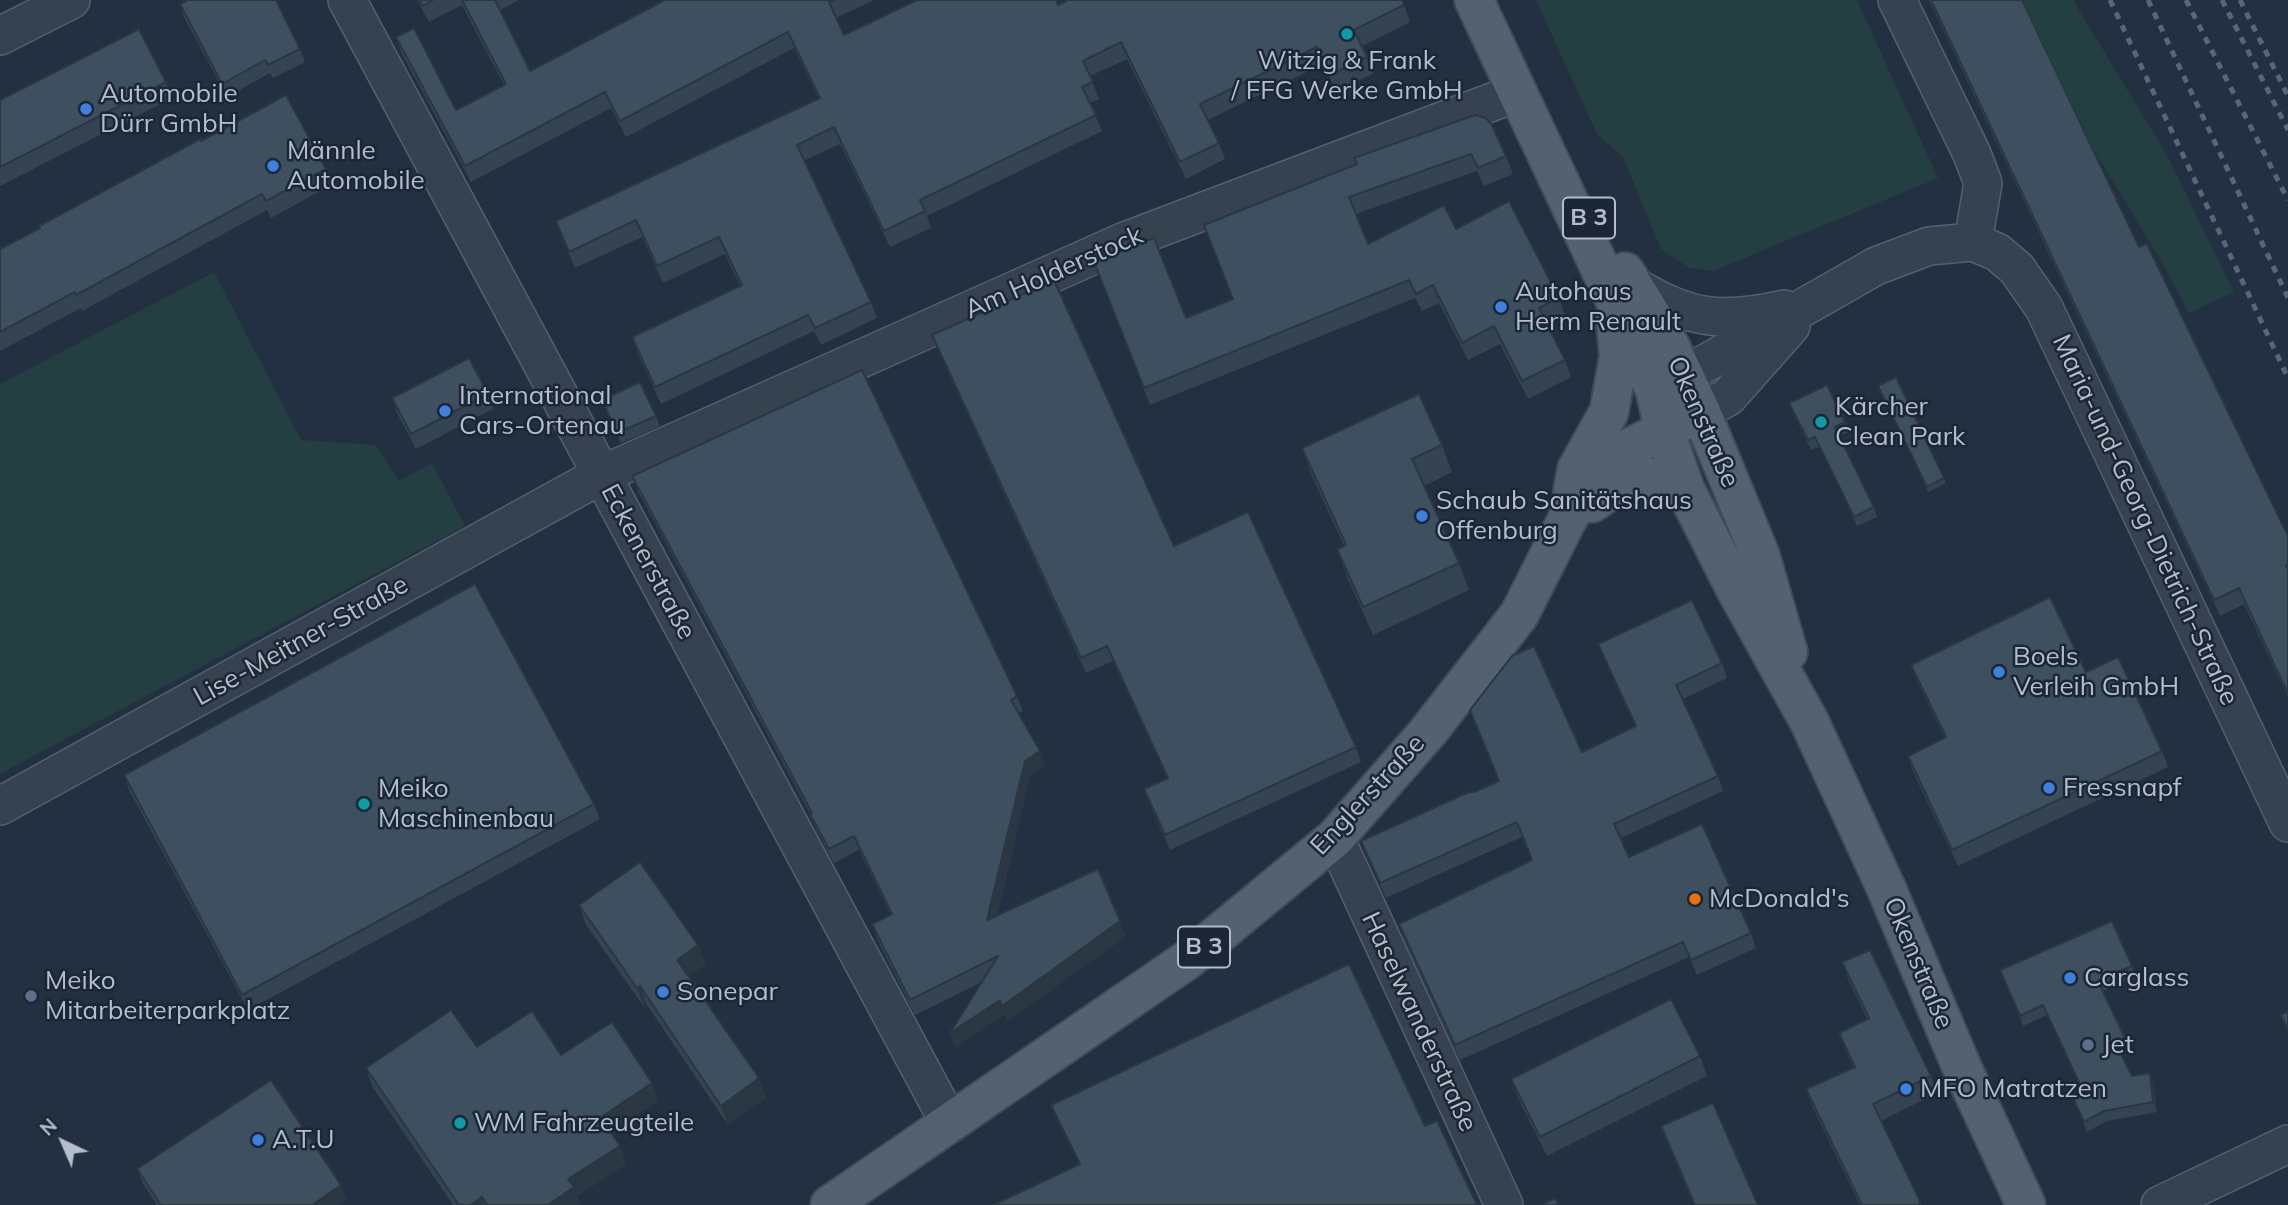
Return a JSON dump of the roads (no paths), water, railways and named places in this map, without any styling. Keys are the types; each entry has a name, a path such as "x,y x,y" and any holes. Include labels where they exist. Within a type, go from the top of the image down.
{"main road":[{"name":"Okenstraße","path":"1474,0 1543,149 1624,291 1670,382 1701,412 1760,555 1809,722"},
{"name":"Englerstraße","path":"1567,520 1577,469 1609,412 1619,356 1624,291"},
{"name":"Okenstraße","path":"1670,382 1664,429 1685,489 1735,588 1809,722 1887,890 1963,1070 2026,1205"},
{"path":"1609,412 1670,382"},
{"name":"Englerstraße","path":"830,1205 1187,960 1335,838 1427,733 1519,615 1567,520 1591,481 1621,452 1701,412"},
{"name":"Englerstraße","path":"1567,520 1632,476 1649,475 1685,489"}],"street":[{"path":"0,36 71,0"},
{"name":"Eckenerstraße","path":"347,0 950,1124"},
{"path":"1670,382 1876,266 1929,246 1973,242 1983,183 1972,154 1897,0"},
{"name":"Am Holderstock","path":"601,475 1125,241 1516,93"},
{"name":"Maria-und-Georg-Dietrich-Straße","path":"1973,242 1997,252 2017,269 2045,308 2288,823"},
{"path":"1624,291 1656,299 1702,316 1718,318 1752,316 1812,302"},
{"path":"1701,412 1728,397 1812,302"},
{"name":"Lise-Meitner-Straße","path":"0,806 601,475"},
{"name":"Haselwanderstraße","path":"1335,838 1504,1205"},
{"path":"2160,1205 2288,1144"}],"railway":[{"path":"2110,0 2288,378"},
{"path":"2148,0 2288,298"},
{"path":"2186,0 2288,200"},
{"path":"2222,0 2288,130"},
{"path":"2240,0 2288,96"}],"place":[{"name":"Witzig & Frank / FFG Werke GmbH","path":"1347,34"},
{"name":"Automobile Dürr GmbH","path":"86,109"},
{"name":"Männle Automobile","path":"273,166"},
{"name":"Autohaus Herm Renault","path":"1501,307"},
{"name":"International Cars-Ortenau","path":"445,411"},
{"name":"Kärcher Clean Park","path":"1821,422"},
{"name":"Schaub Sanitätshaus Offenburg","path":"1422,516"},
{"name":"Boels Verleih GmbH","path":"1999,672"},
{"name":"Fressnapf","path":"2049,788"},
{"name":"Meiko Maschinenbau","path":"364,804"},
{"name":"McDonald's","path":"1695,899"},
{"name":"Carglass","path":"2070,978"},
{"name":"Sonepar","path":"663,992"},
{"name":"Meiko Mitarbeiterparkplatz","path":"31,996"},
{"name":"Jet","path":"2088,1045"},
{"name":"MFO Matratzen","path":"1906,1089"},
{"name":"WM Fahrzeugteile","path":"460,1123"},
{"name":"A.T.U","path":"258,1140"}]}
